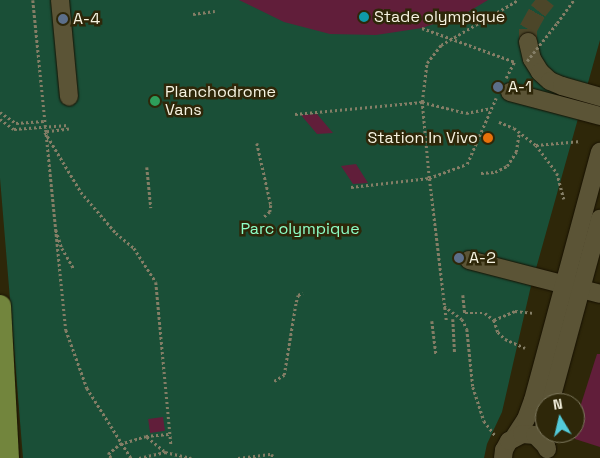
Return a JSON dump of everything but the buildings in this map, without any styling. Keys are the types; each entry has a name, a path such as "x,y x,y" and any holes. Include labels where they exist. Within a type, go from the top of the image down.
{"main road":[{"path":"0,306 8,458"}],"street":[{"path":"60,0 70,97"},
{"path":"528,42 532,60 540,72 550,80 562,86 600,96"},
{"path":"504,90 600,116"},
{"path":"503,457 506,445 516,436 530,408 600,152"},
{"path":"553,393 600,219"},
{"path":"469,260 600,294"},
{"path":"516,436 524,434 534,436 548,452"}],"path":[{"path":"33,0 62,312 68,339 87,388 130,458"},
{"path":"446,320 422,102 427,63 434,52 451,39 518,0"},
{"path":"422,28 514,62 527,61 574,0"},
{"path":"193,14 215,11"},
{"path":"351,187 429,178 467,164 491,108 504,90 514,62"},
{"path":"295,114 422,102 466,113 491,108"},
{"path":"0,112 16,123 44,121"},
{"path":"0,118 14,129 68,125"},
{"path":"499,122 519,132 536,145 555,168 564,199"},
{"path":"45,132 69,130"},
{"path":"45,132 81,192 116,233 134,248 156,282 172,444"},
{"path":"481,173 495,172 508,166 516,152 519,132"},
{"path":"536,145 581,141"},
{"path":"257,143 263,177 271,205 270,212 263,218"},
{"path":"147,167 152,208"},
{"path":"54,226 62,248 74,269"},
{"path":"274,381 284,375 296,302 298,295 303,293"},
{"path":"464,295 465,312 481,311 494,320 498,332 505,340 524,348"},
{"path":"444,306 462,318 467,329 473,387 484,421 495,435"},
{"path":"494,320 515,311 533,314"},
{"path":"453,319 455,352"},
{"path":"432,321 436,354"},
{"path":"111,458 108,454 120,444 146,436 171,434"},
{"path":"146,436 165,452"},
{"path":"139,458 156,452 165,452 191,458"},
{"path":"238,458 272,454 273,458"}],"green space":[{"name":"Parc olympique","path":"0,0 600,0 600,40 530,290 502,412 487,444 484,458 23,458 0,178"}],"tunnel":[{"path":"528,42 528,29 547,0"}],"place":[{"name":"Stade olympique","path":"364,17"},
{"name":"A-4","path":"63,19"},
{"name":"A-1","path":"498,87"},
{"name":"Planchodrome Vans","path":"155,101"},
{"name":"Station In Vivo","path":"488,138"},
{"name":"A-2","path":"459,258"}]}
